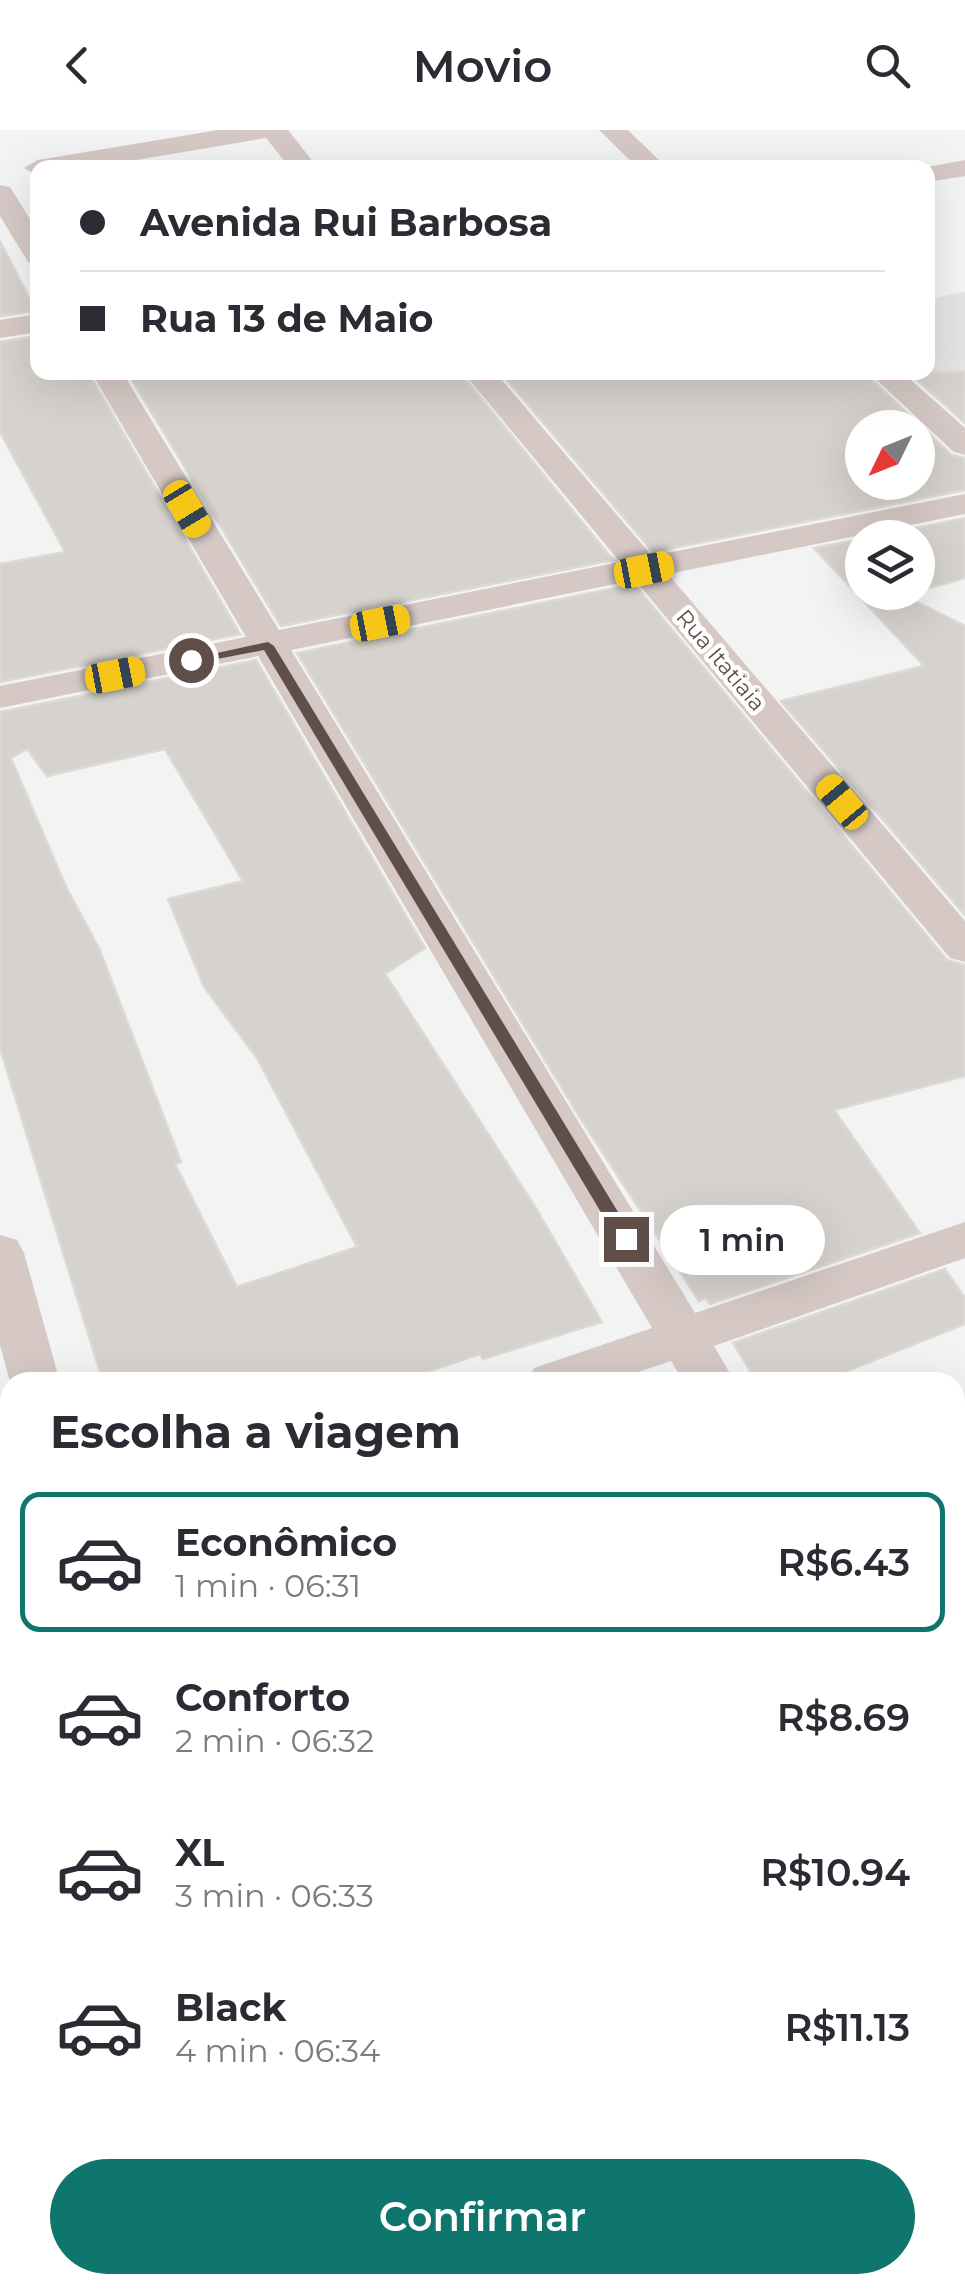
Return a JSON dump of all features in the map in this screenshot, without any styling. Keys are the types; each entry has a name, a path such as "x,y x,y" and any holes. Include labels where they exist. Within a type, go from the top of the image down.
{"street":[{"path":"87,160 270,130 298,160"},
{"path":"612,130 645,160"},
{"path":"935,173 965,168"},
{"path":"0,174 30,169"},
{"path":"0,193 30,243"},
{"path":"0,329 30,324"},
{"path":"111,380 704,1372"},
{"name":"Rua Itatiaia","path":"485,380 965,948"},
{"path":"892,380 965,446"},
{"path":"0,697 965,504"},
{"path":"582,1372 965,1240"},
{"path":"0,1253 32,1372"}],"shaded area":[{"path":"965,292 965,422 934,380 935,298"}],"building":[{"path":"0,241 30,299 30,312 0,316"},
{"path":"30,337 30,380 93,380 240,634 0,682 0,564 65,552 0,432 0,342"},
{"path":"935,372 965,372 965,423 917,380 935,380"},
{"path":"132,380 467,380 613,560 281,626"},
{"path":"507,380 872,380 904,410 845,410 845,500 915,500 653,552"},
{"path":"935,440 951,455 965,458 965,490 935,496"},
{"path":"965,518 965,578 935,586 935,524"},
{"path":"845,542 845,581 814,548"},
{"path":"634,584 947,960 965,965 965,1076 834,1110 920,1233 710,1304 706,1298 699,1301 579,1116 297,653"},
{"path":"872,610 933,610 965,626 965,915 781,701 924,666"},
{"path":"256,660 425,948 385,974 534,1205 602,1322 427,1372 100,1372 0,1048 0,712","holes":["27,749 47,776 165,749 243,881 168,899 204,987 257,1058 357,1247 237,1287 175,1164 181,1162 99,948 67,889 11,758"]},
{"path":"945,1269 965,1298 965,1324 845,1372 751,1372 733,1343"}],"route":[{"path":"191,660 268,646 626,1239"}]}
